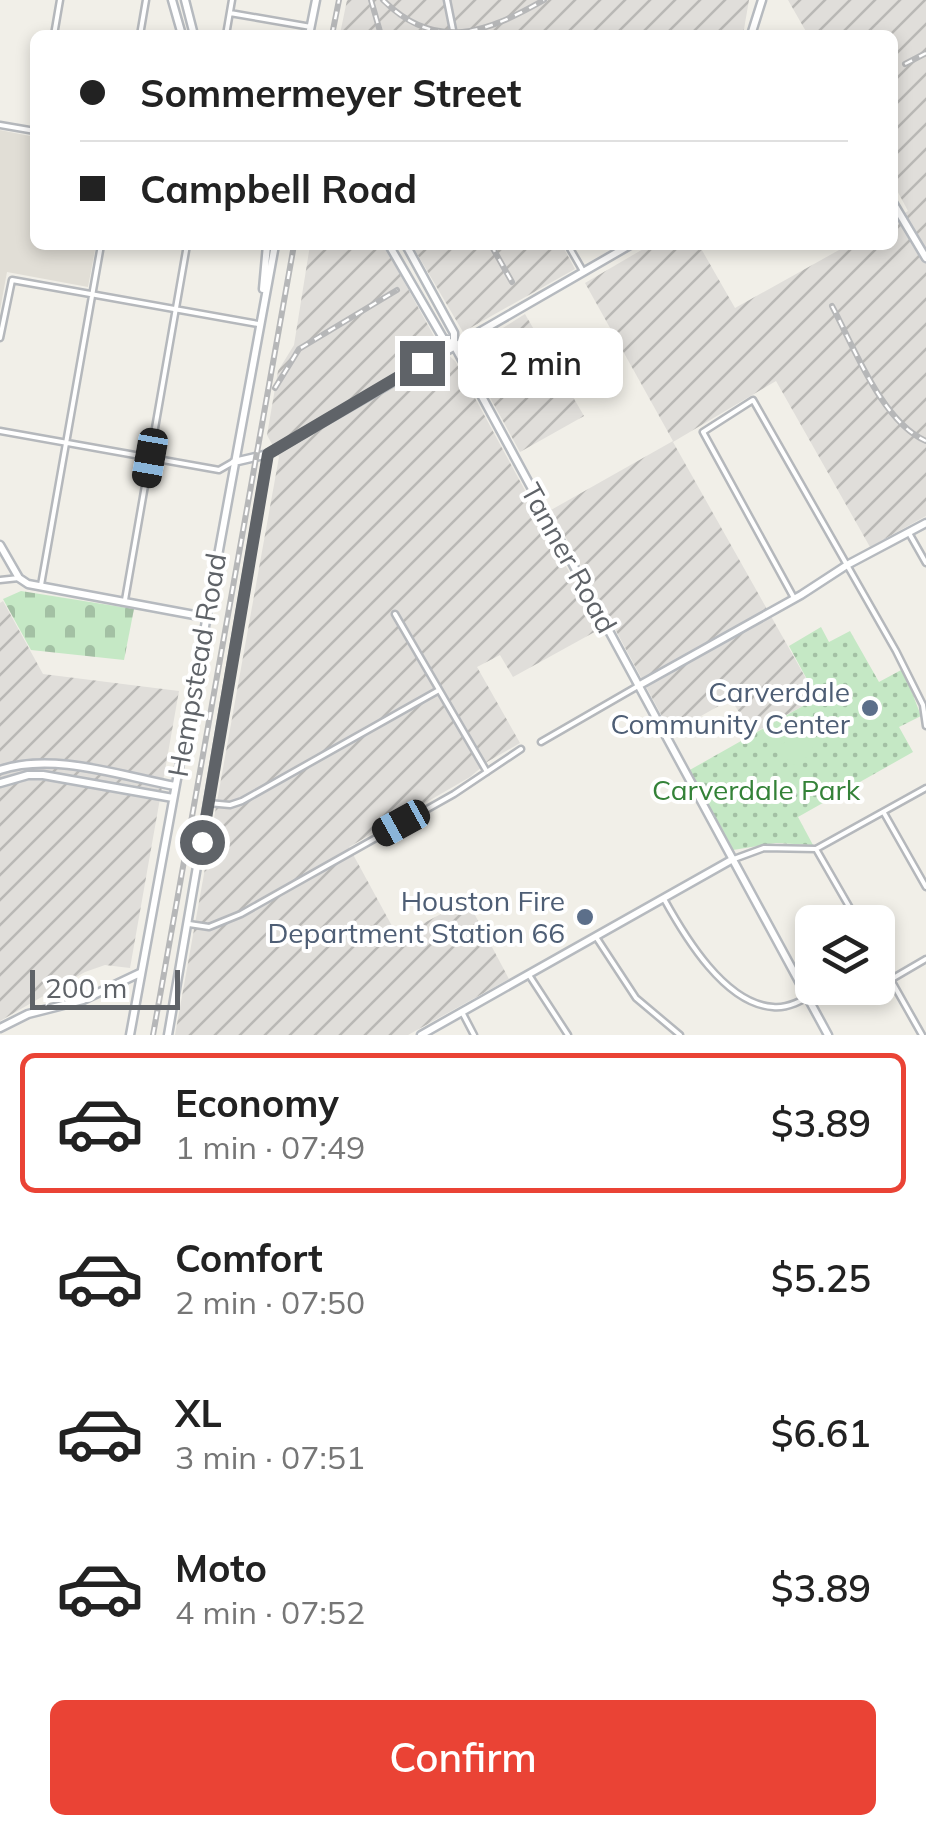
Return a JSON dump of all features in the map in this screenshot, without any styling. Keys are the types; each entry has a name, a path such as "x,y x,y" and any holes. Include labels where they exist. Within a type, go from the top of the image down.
{"street":[{"path":"55,30 60,0"},
{"path":"141,30 146,0"},
{"path":"172,0 181,30"},
{"path":"185,0 193,30"},
{"path":"227,30 232,0"},
{"path":"310,30 316,0"},
{"path":"446,0 453,30"},
{"path":"753,30 762,0"},
{"path":"230,13 306,30"},
{"path":"0,124 30,130"},
{"path":"898,211 926,258"},
{"path":"40,587 100,250"},
{"path":"125,602 187,250"},
{"name":"Hempstead Road","path":"130,1035 270,250"},
{"path":"392,250 444,338 454,346"},
{"path":"409,250 454,333 454,346"},
{"path":"571,250 583,271"},
{"path":"0,431 219,470 268,454 621,250"},
{"path":"410,277 420,271"},
{"path":"0,338 12,280 258,324"},
{"name":"Tanner Road","path":"454,346 795,973"},
{"path":"794,598 702,432 754,400 924,704 926,726"},
{"path":"168,1035 268,454"},
{"path":"542,742 847,565 926,524"},
{"path":"909,533 926,562"},
{"path":"0,545 19,578"},
{"path":"0,580 19,578 40,587 206,617"},
{"path":"396,614 486,772"},
{"path":"208,804 242,801 439,690"},
{"path":"186,924 208,927 241,914 522,749"},
{"path":"0,778 28,764 72,767 175,786"},
{"path":"71,779 72,767"},
{"path":"0,778 28,775 71,779 173,798"},
{"path":"422,1035 734,859 764,848 816,849 926,788"},
{"path":"884,813 926,887"},
{"path":"816,849 848,905"},
{"path":"664,900 696,951 738,992 775,1008 795,1000"},
{"path":"596,938 636,998 680,1035"},
{"path":"895,977 926,960"},
{"path":"0,1028 28,1014 92,997 141,972"},
{"path":"529,975 568,1035"},
{"path":"895,989 922,1035"},
{"name":"Tanner Road","path":"812,1005 828,1035"},
{"path":"462,1012 474,1035"}],"shaded area":[{"path":"347,0 749,0 744,30 341,30"},
{"path":"788,0 926,0 926,516 870,547 776,381 673,442 817,698 752,734 731,699 671,733 551,510 673,441 585,283 641,250 702,250 735,308 839,250 898,250 898,217 908,211 898,192 898,30 805,30"},
{"path":"0,130 30,136 30,250 95,250 88,287 7,272 0,310"},
{"path":"309,250 387,250 440,347 455,361 600,629 513,677 500,655 477,667 520,743 470,777 349,847 398,937 467,900 509,979 408,1035 175,1035 279,457 267,435 278,371 294,345"},
{"path":"415,250 565,250 575,269 463,332"},
{"path":"525,314 584,416 520,452 465,352"},
{"path":"3,601 43,674 179,691 130,968 105,965 85,972 0,1021 0,603"}],"green space":[{"path":"21,591 134,609 124,660 31,650 3,599"},
{"name":"Carverdale Park","path":"821,627 829,642 850,631 879,682 903,669 921,716 899,727 913,752 798,817 813,845 776,843 733,850 688,771 817,698 789,646"},
{"path":"803,731 815,752 791,766 780,745"}],"railway":[{"path":"333,30 339,0"},
{"path":"371,0 380,30"},
{"path":"383,0 403,17 434,30"},
{"path":"472,30 503,21 544,0"},
{"path":"905,64 926,53"},
{"path":"153,1035 293,250"},
{"path":"494,250 512,282"},
{"path":"275,388 299,349 397,290"},
{"path":"832,306 883,401 896,418 926,441"}],"place":[{"name":"Carverdale Community Center","path":"870,708"},
{"name":"Houston Fire Department Station 66","path":"585,917"}],"route":[{"path":"202,842 268,454 422,363"}]}
